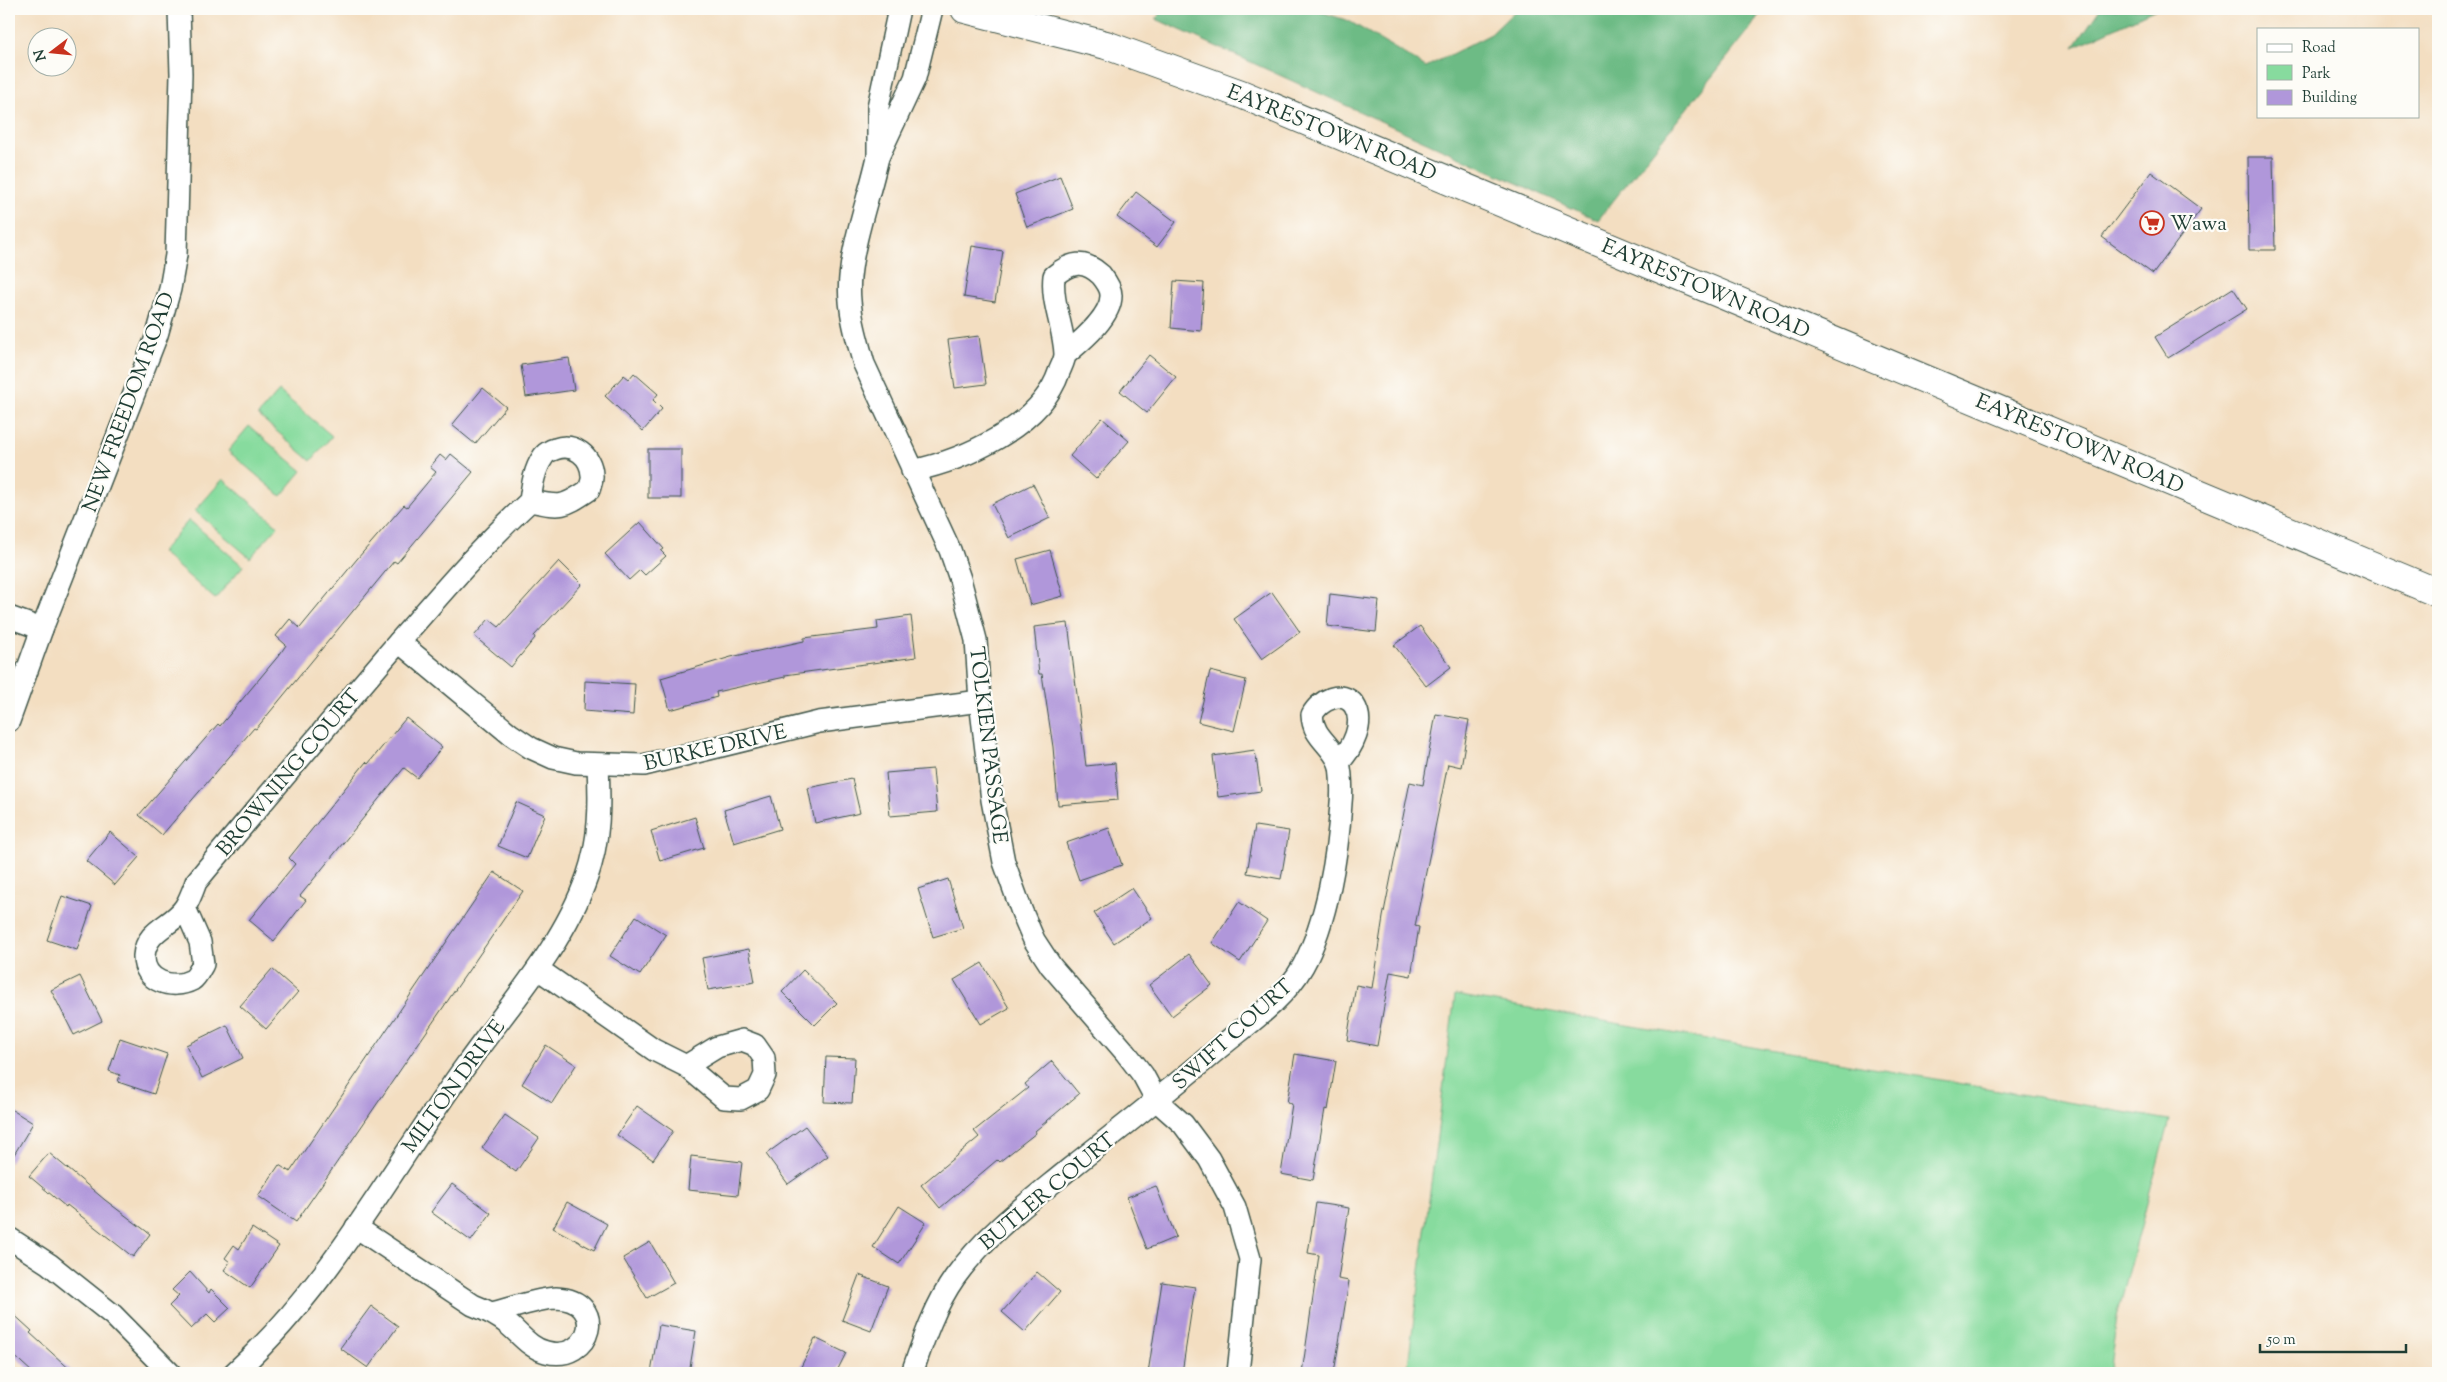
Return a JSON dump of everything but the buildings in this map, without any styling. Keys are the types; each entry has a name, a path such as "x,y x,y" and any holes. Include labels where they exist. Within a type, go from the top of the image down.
{"street":[{"name":"NEW FREEDOM ROAD","path":"9,721 42,629 157,335 170,289 178,220 181,74 179,9"},
{"name":"TOLKIEN PASSAGE","path":"878,157 878,107 899,9"},
{"name":"TOLKIEN PASSAGE","path":"932,9 914,78 878,157 855,246 850,278 850,306 864,364 950,550 962,587 976,640 980,701 997,831 1012,888 1022,912 1034,940 1051,966 1126,1053 1143,1075 1157,1100 1183,1124 1209,1159 1235,1207 1244,1232 1250,1259 1238,1373"},
{"name":"EAYRESTOWN ROAD","path":"965,9 1106,45 1241,94 2438,593"},
{"path":"912,471 937,465 1000,437 1034,410 1056,383 1065,355"},
{"name":"BROWNING COURT","path":"185,908 196,882 318,734 425,610 530,501"},
{"path":"9,617 42,629"},
{"name":"BURKE DRIVE","path":"399,642 510,734 531,748 553,758 576,764 644,766 819,722 980,701"},
{"name":"SWIFT COURT","path":"1157,1100 1284,993 1302,968 1318,936 1335,856 1342,801 1339,762"},
{"name":"MILTON DRIVE","path":"234,1373 270,1337 314,1284 356,1227 467,1064 538,969 578,899 587,877 600,815 598,766"},
{"path":"538,969 654,1050 686,1066"},
{"name":"BUTLER COURT","path":"912,1373 943,1296 970,1258 1017,1212 1157,1100"},
{"path":"356,1227 473,1305 492,1313"},
{"path":"9,1238 49,1264 113,1315 170,1373"}],"green space":[{"path":"1163,9 1312,9 1349,21 1426,67 1491,34 1517,9 1763,9 1750,29 1598,220 1156,19"},
{"path":"2100,9 2156,9 2074,47"},
{"path":"279,391 332,436 311,461 258,415"},
{"path":"249,426 302,471 281,496 228,451"},
{"path":"223,479 278,526 250,558 195,511"},
{"path":"189,520 243,566 215,599 161,552"},
{"path":"1455,995 2169,1120 2117,1317 2109,1373 1407,1373"}],"place":[{"name":"Wawa","path":"2152,223"}]}
